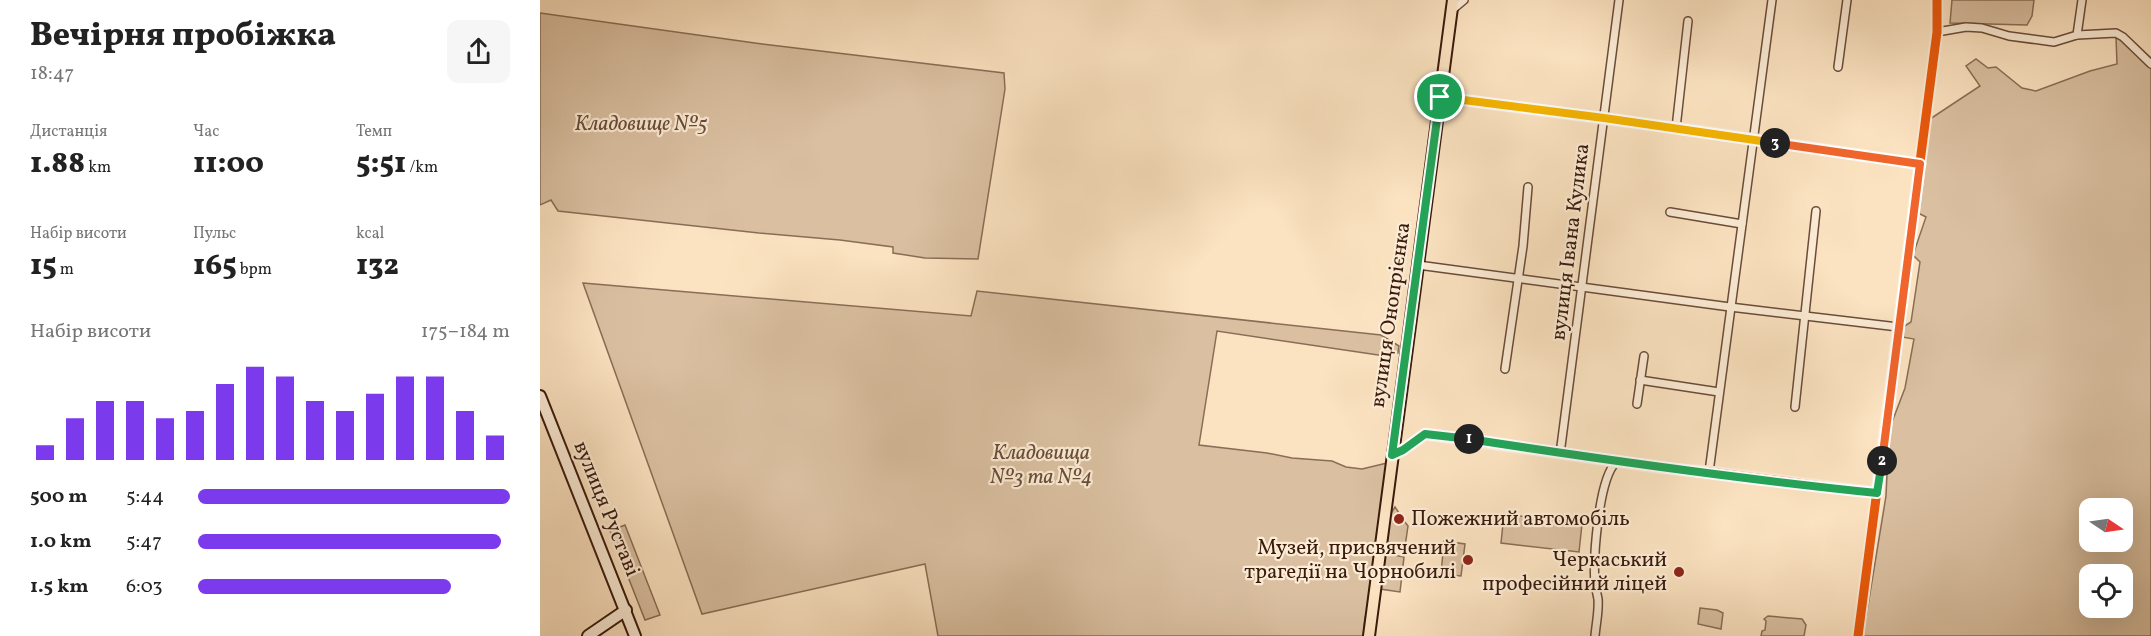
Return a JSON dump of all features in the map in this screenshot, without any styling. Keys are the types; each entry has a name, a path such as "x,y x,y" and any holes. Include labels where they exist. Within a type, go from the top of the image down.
{"main road":[{"name":"вулиця Онопрієнка","path":"1369,636 1452,5"},
{"name":"вулиця Руставі","path":"540,396 635,636"},
{"path":"588,636 626,610"}],"street":[{"path":"1452,5 1464,0"},
{"name":"вулиця Івана Кулика","path":"1560,454 1619,0"},
{"path":"1709,472 1772,0"},
{"path":"1838,67 1847,0"},
{"path":"1858,636 1937,32 1936,0"},
{"path":"2077,35 2082,0"},
{"path":"1676,128 1688,21"},
{"path":"1937,32 1966,27 1982,28 2008,36 2054,42 2077,35 2116,33 2151,64"},
{"path":"1440,97 1676,128 1920,164"},
{"path":"1505,369 1528,187"},
{"path":"1795,407 1816,211"},
{"path":"1670,212 1742,224"},
{"path":"1418,266 1898,327"},
{"path":"1637,404 1644,356"},
{"path":"1640,380 1719,392"},
{"path":"1392,455 1425,434 1616,462 1877,493"},
{"path":"1595,636 1598,599 1595,583 1598,528 1605,482 1616,462"}],"green space":[{"path":"1952,0 2034,0 2032,16 2027,25 1950,23"},
{"name":"Кладовище №5","path":"540,13 762,44 1004,73 1005,89 978,259 925,258 893,253 893,247 840,240 558,211 551,200 540,205"},
{"path":"2123,37 2151,64 2151,636 1863,636 1886,496 1889,430 1905,388 1914,339 1902,337 1903,327 1911,322 1920,262 1913,255 1926,217 1918,213 1930,119 1980,86 1966,66 1976,59 1988,68 1996,67 2022,88 2036,91 2090,71 2117,64 2116,38"},
{"name":"Кладовища №3 та №4","path":"583,283 971,316 977,291 1381,335 1399,346 1398,353 1385,356 1217,331 1199,445 1332,461 1346,467 1362,469 1387,463 1369,607 1363,636 938,636 925,564 702,614"},
{"path":"1395,507 1399,513 1396,516 1401,525 1405,522 1408,526 1405,547 1390,546 1388,554 1404,557 1400,592 1380,589 1390,515"},
{"path":"1504,514 1582,524 1579,552 1501,543"},
{"path":"625,525 660,615 645,620 610,531"},
{"path":"1444,541 1465,544 1461,576 1441,574"},
{"path":"1700,608 1723,613 1721,629 1698,624"},
{"path":"1768,616 1802,619 1806,625 1804,636 1761,636 1762,631 1765,630 1766,621 1764,619"}],"cycle path":[{"path":"1858,636 1937,32 1937,0"},
{"path":"1440,97 1676,128 1920,164"},
{"path":"1392,455 1425,434 1662,468 1877,493"}],"place":[{"name":"Пожежний автомобіль","path":"1399,519"},
{"name":"Музей, присвячений трагедії на Чорнобилі","path":"1468,560"},
{"name":"Черкаський професійний ліцей","path":"1679,572"}],"route":[{"path":"1440,97 1676,128 1920,164 1877,493 1616,462 1443,435 1425,434 1392,455 1440,97"}]}
